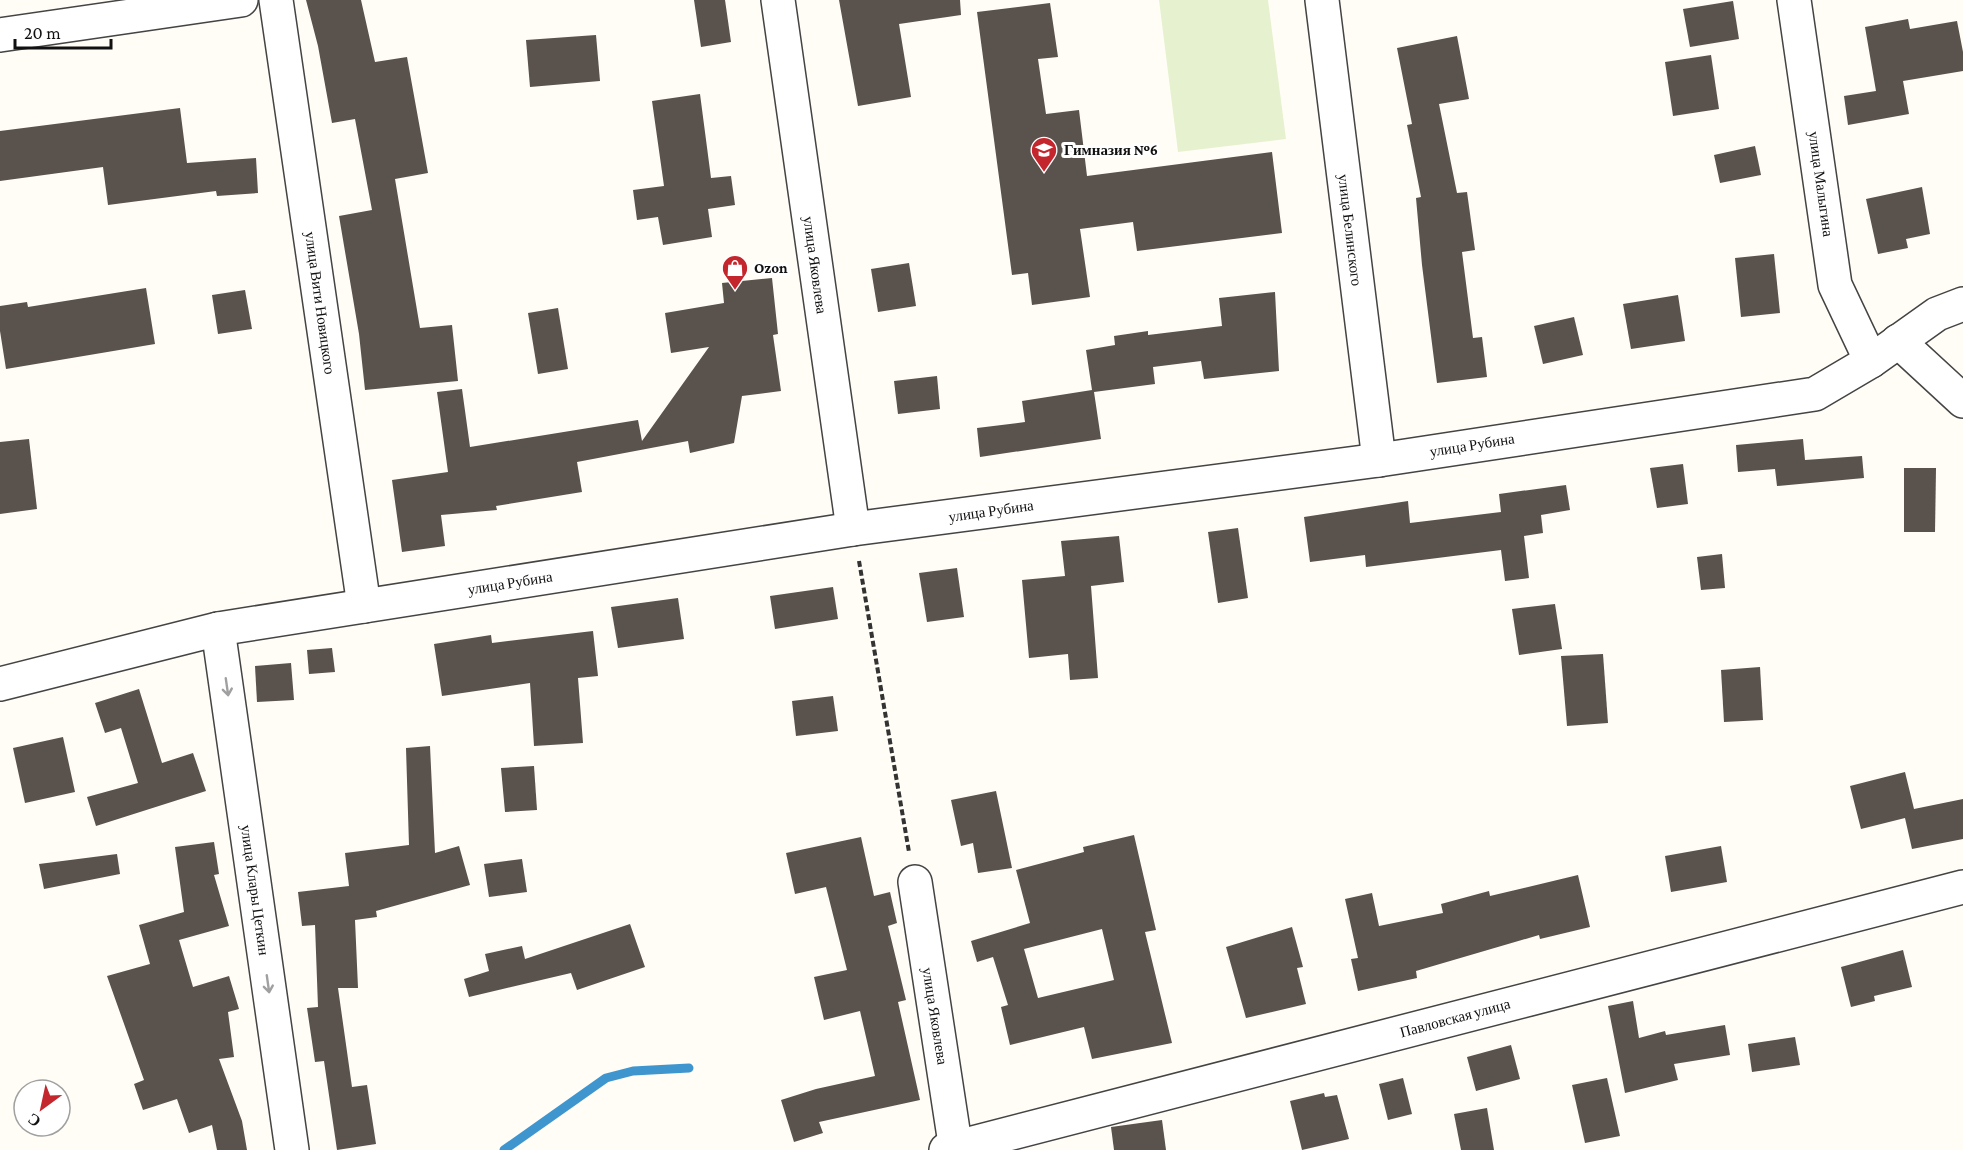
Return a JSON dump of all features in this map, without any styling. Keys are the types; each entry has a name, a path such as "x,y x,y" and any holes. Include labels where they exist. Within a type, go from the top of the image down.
{"street":[{"path":"0,35 241,0"},
{"name":"улица Вити Новицкого","path":"276,0 364,606"},
{"name":"улица Яковлева","path":"778,0 853,529"},
{"name":"улица Белинского","path":"1322,0 1379,459"},
{"name":"улица Малыгина","path":"1794,0 1835,285 1871,361"},
{"name":"улица Рубина","path":"0,684 218,629 853,529 1379,459 1815,394 1871,361 1936,314 1963,304"},
{"path":"1898,341 1960,395"},
{"name":"улица Клары Цеткин","path":"218,629 292,1150"},
{"name":"улица Яковлева","path":"915,882 952,1149"},
{"name":"Павловская улица","path":"952,1149 1963,886"}],"path":[{"path":"853,529 915,882"}],"green space":[{"path":"1159,0 1268,0 1286,139 1178,152"}],"building":[{"path":"306,0 361,0 375,62 407,57 428,173 395,179 420,328 452,325 458,381 365,390 359,334 339,216 372,210 355,119 332,123 318,46"},
{"path":"694,0 725,0 731,42 701,47"},
{"path":"839,0 960,0 961,15 899,24 911,97 858,106"},
{"path":"1733,1 1739,39 1690,47 1683,9"},
{"path":"1050,3 1058,57 1038,59 1046,114 1079,110 1087,176 1272,152 1282,233 1137,251 1133,222 1080,229 1090,297 1032,305 1028,273 1012,275 977,12"},
{"path":"1908,19 1910,29 1957,21 1963,52 1963,71 1903,81 1909,114 1848,125 1844,96 1876,91 1865,27"},
{"path":"596,35 600,81 530,87 526,40"},
{"path":"1457,36 1469,99 1439,104 1457,193 1467,192 1475,250 1462,252 1473,338 1482,337 1487,377 1437,383 1416,198 1421,197 1407,125 1412,124 1397,48"},
{"path":"1711,55 1719,109 1673,116 1665,62"},
{"path":"700,94 711,178 731,176 735,205 708,209 712,237 663,245 658,217 637,220 633,190 664,186 652,101"},
{"path":"180,108 187,163 256,158 258,193 217,196 216,191 108,205 103,167 0,181 0,131"},
{"path":"1755,146 1761,175 1720,183 1714,155"},
{"path":"1922,187 1930,234 1906,239 1908,248 1878,254 1866,199"},
{"path":"1774,254 1780,313 1741,317 1735,258"},
{"path":"909,263 916,306 878,312 871,269"},
{"path":"772,278 778,334 773,335 781,391 742,396 734,443 690,453 688,441 577,462 582,492 496,506 497,510 441,515 445,546 402,552 392,480 448,472 437,392 462,389 470,447 638,420 642,441 709,347 671,353 665,313 724,303 722,283"},
{"path":"146,288 155,344 6,369 0,331 0,306 27,302 28,307"},
{"path":"245,290 252,329 218,334 212,295"},
{"path":"1275,292 1279,371 1204,379 1201,361 1153,367 1155,384 1094,392 1101,439 980,457 977,428 1025,422 1022,401 1092,390 1086,350 1115,345 1114,336 1148,331 1148,335 1222,326 1219,298"},
{"path":"1678,295 1685,341 1631,349 1623,304"},
{"path":"558,308 568,369 538,374 528,313"},
{"path":"1574,317 1583,355 1543,364 1534,326"},
{"path":"937,376 940,409 898,414 894,381"},
{"path":"29,439 37,509 0,514 0,442"},
{"path":"1803,439 1805,460 1862,456 1864,478 1777,486 1775,469 1738,472 1736,445"},
{"path":"1683,464 1688,504 1657,508 1650,468"},
{"path":"1904,468 1936,468 1935,532 1904,532"},
{"path":"1566,485 1570,510 1541,515 1543,533 1524,536 1529,578 1505,581 1501,550 1366,567 1365,555 1310,562 1304,517 1408,501 1410,523 1501,512 1499,494"},
{"path":"1238,528 1248,598 1218,603 1208,532"},
{"path":"1119,536 1124,582 1091,586 1098,678 1070,680 1068,654 1029,658 1022,580 1065,576 1061,541"},
{"path":"1722,554 1725,588 1701,590 1697,557"},
{"path":"957,568 964,617 927,622 919,573"},
{"path":"833,587 838,619 775,629 770,596"},
{"path":"678,598 684,639 618,648 611,607"},
{"path":"1555,604 1562,649 1519,655 1512,609"},
{"path":"593,631 598,676 578,678 583,743 534,746 530,683 442,696 434,644 491,635 492,643"},
{"path":"332,648 335,672 309,674 307,650"},
{"path":"1603,654 1608,723 1567,726 1561,656"},
{"path":"291,663 294,700 257,702 255,666"},
{"path":"1760,667 1763,720 1724,722 1721,670"},
{"path":"139,689 162,763 193,753 206,791 96,826 87,797 138,783 121,728 105,733 95,703"},
{"path":"833,696 838,731 796,736 792,701"},
{"path":"63,737 75,792 25,803 13,748"},
{"path":"430,746 435,853 459,846 470,885 376,911 377,917 355,920 358,988 338,988 352,1087 367,1085 376,1144 337,1150 324,1061 315,1062 307,1008 318,1007 315,925 302,926 298,892 349,886 345,853 409,845 406,748"},
{"path":"534,766 537,810 505,812 501,768"},
{"path":"1905,772 1914,809 1963,799 1963,839 1912,849 1905,818 1861,829 1850,786"},
{"path":"996,791 1012,868 978,873 973,843 961,846 951,800"},
{"path":"1134,835 1156,930 1145,932 1172,1043 1092,1059 1084,1027 1010,1045 1001,1007 1008,1005 993,957 977,962 971,941 1030,923 1016,870 1084,852 1083,847","holes":["1102,929 1114,980 1038,998 1024,949"]},
{"path":"861,837 874,896 890,892 897,923 888,926 906,1000 898,1002 920,1100 819,1122 823,1133 794,1142 781,1100 816,1089 875,1076 860,1011 824,1020 814,977 847,970 826,887 795,894 786,853"},
{"path":"214,842 219,874 214,875 229,926 179,940 193,987 229,976 239,1009 228,1012 234,1057 219,1059 242,1121 247,1150 217,1150 212,1125 189,1133 177,1099 143,1110 134,1084 144,1080 107,976 150,964 139,925 184,912 175,847"},
{"path":"1721,846 1727,882 1671,892 1665,856"},
{"path":"117,854 120,874 44,889 39,864"},
{"path":"522,859 527,892 489,897 484,864"},
{"path":"1578,875 1590,927 1540,939 1539,935 1416,971 1417,978 1358,991 1351,959 1358,958 1345,899 1372,893 1379,926 1443,913 1441,904 1489,891 1490,896"},
{"path":"630,924 645,967 577,990 571,973 469,997 464,979 489,971 485,954 522,946 525,959"},
{"path":"1292,927 1303,967 1297,968 1306,1004 1246,1018 1226,947"},
{"path":"1903,950 1912,987 1874,996 1875,1001 1851,1007 1841,967"},
{"path":"1633,1001 1639,1038 1665,1031 1666,1035 1725,1025 1730,1055 1674,1064 1678,1080 1625,1093 1608,1006"},
{"path":"1795,1037 1800,1065 1752,1072 1748,1044"},
{"path":"1511,1045 1520,1079 1476,1091 1467,1057"},
{"path":"1403,1078 1412,1114 1388,1120 1379,1084"},
{"path":"1607,1078 1620,1136 1585,1143 1572,1085"},
{"path":"1324,1093 1325,1097 1337,1095 1349,1139 1302,1150 1290,1101"},
{"path":"1487,1108 1494,1150 1461,1150 1454,1114"},
{"path":"1162,1120 1166,1150 1114,1150 1111,1127"}],"waterway":[{"path":"504,1150 606,1078 633,1071 689,1068"}],"place":[{"name":"Гимназия №6","path":"1044,173"},
{"name":"Ozon","path":"735,291"}]}
